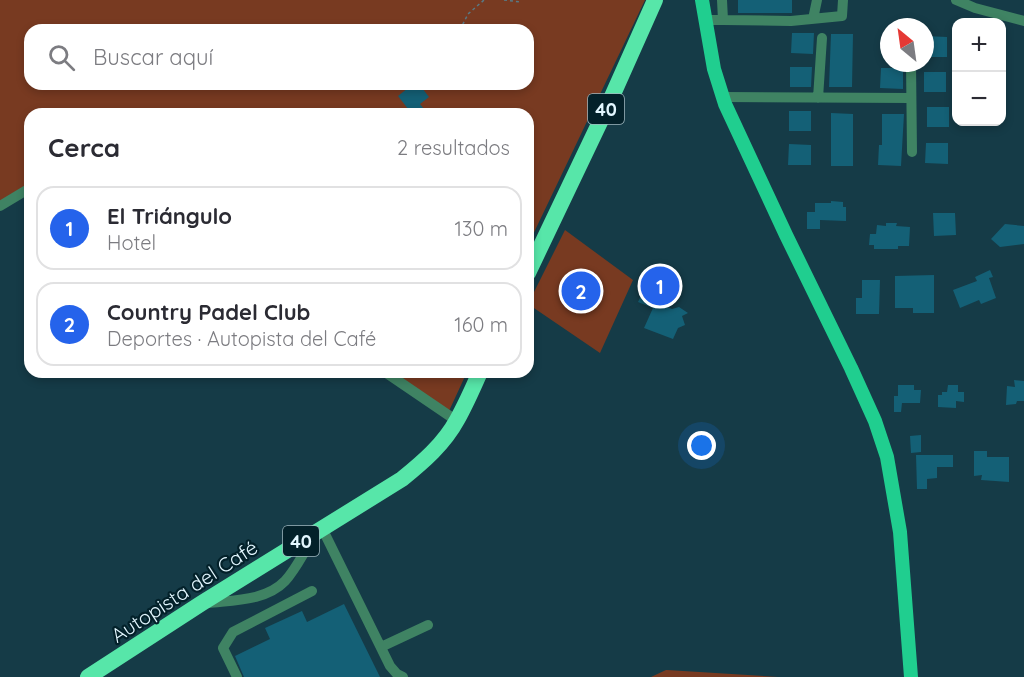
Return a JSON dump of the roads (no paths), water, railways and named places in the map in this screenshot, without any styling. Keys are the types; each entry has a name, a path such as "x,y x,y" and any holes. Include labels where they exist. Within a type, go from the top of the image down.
{"highway":[{"name":"40","path":"534,260 655,0"},
{"name":"Autopista del Café","path":"95,675 202,603 402,479 427,458 457,421 477,378"}],"main road":[{"path":"702,0 714,69 723,98 875,421 887,458 900,532 911,677"}],"street":[{"path":"722,0 723,20"},
{"path":"813,19 817,0"},
{"path":"705,20 791,21 842,16 843,0"},
{"path":"956,0 975,8 1024,21 1024,32"},
{"path":"818,98 822,38"},
{"path":"912,72 912,152"},
{"path":"723,98 911,98"},
{"path":"0,206 24,192"},
{"path":"394,378 457,421"},
{"path":"202,603 249,598 282,584 320,529"},
{"path":"320,529 390,666 403,677"},
{"path":"282,584 291,602"},
{"path":"270,591 278,609"},
{"path":"237,677 224,648 232,632 312,591"},
{"path":"381,647 428,625"}],"place":[{"name":"El Triángulo","path":"660,286"},
{"name":"Country Padel Club","path":"581,291"}]}
